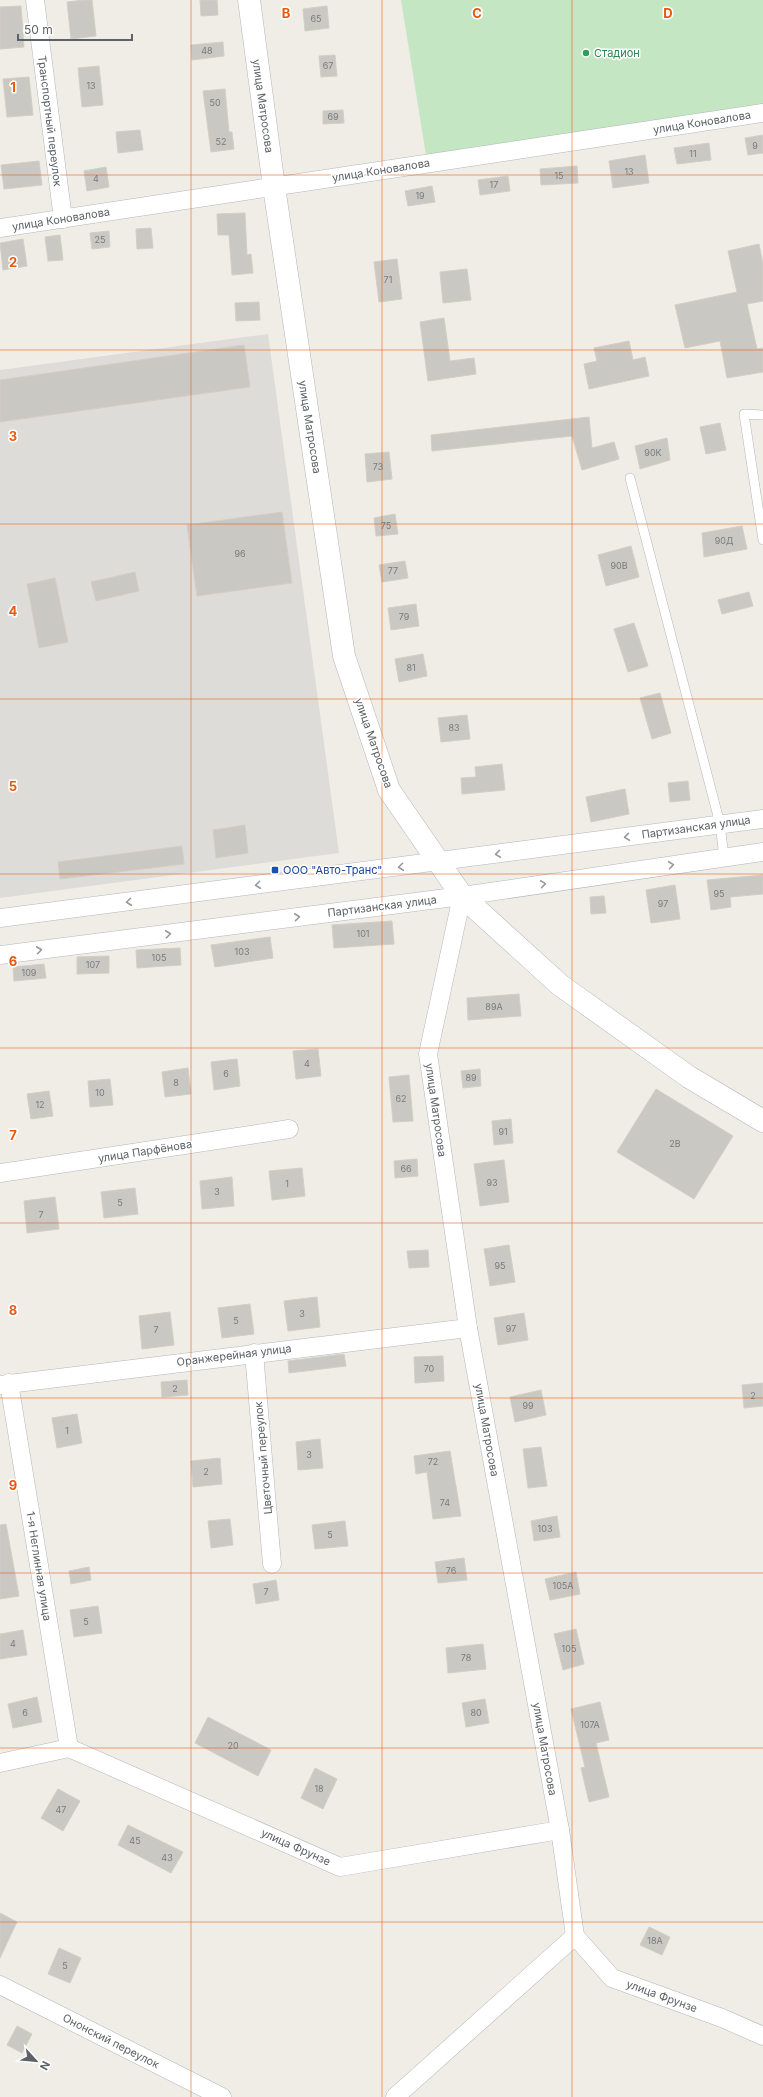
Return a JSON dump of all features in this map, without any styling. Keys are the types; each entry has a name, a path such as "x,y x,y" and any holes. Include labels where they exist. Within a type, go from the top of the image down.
{"main road":[{"name":"улица Матросова","path":"249,0 274,186 344,656 389,790 462,896"},
{"path":"462,896 560,986 690,1077 763,1122"}],"street":[{"name":"Транспортный переулок","path":"35,0 63,218"},
{"name":"улица Коновалова","path":"0,228 763,113"},
{"name":"Партизанская улица","path":"0,918 439,862 763,818"},
{"name":"Партизанская улица","path":"0,955 462,896 763,852"},
{"name":"улица Матросова","path":"462,896 428,1054 468,1328 560,1830 575,1936"},
{"name":"улица Парфёнова","path":"0,1173 289,1130"},
{"name":"Оранжерейная улица","path":"4,1384 468,1328"},
{"name":"Цветочный переулок","path":"254,1353 272,1564"},
{"name":"1-я Неглинная улица","path":"4,1384 69,1748"},
{"name":"улица Фрунзе","path":"69,1748 340,1867 560,1830"},
{"path":"0,1763 69,1748"},
{"name":"улица Фрунзе","path":"575,1936 612,1978 722,2018 763,2036"},
{"path":"395,2097 575,1936"},
{"name":"Ононский переулок","path":"0,1985 222,2097"}],"lane":[{"path":"763,415 744,414 763,540"},
{"path":"630,478 720,824 724,857"}],"shaded area":[{"path":"268,334 339,853 0,898 0,370"}],"green space":[{"name":"Стадион","path":"401,0 763,0 763,106 426,155"}],"building":[{"path":"92,0 96,36 71,39 67,2"},
{"path":"200,0 217,0 218,15 201,16"},
{"path":"21,6 24,47 0,49 0,7"},
{"path":"327,6 329,28 305,31 303,9"},
{"path":"223,42 224,56 192,60 191,45"},
{"path":"335,55 337,76 321,77 319,56"},
{"path":"99,66 103,105 82,107 78,68"},
{"path":"29,77 33,115 7,117 3,79"},
{"path":"225,89 229,132 232,132 234,149 211,152 203,91"},
{"path":"343,110 344,123 323,124 323,111"},
{"path":"140,130 143,150 118,153 116,132"},
{"path":"763,135 763,153 748,155 745,138"},
{"path":"709,143 711,160 677,164 674,148"},
{"path":"645,155 649,183 613,188 609,161"},
{"path":"39,161 42,185 4,189 1,165"},
{"path":"577,166 578,183 541,185 540,169"},
{"path":"106,167 109,187 87,191 84,171"},
{"path":"508,176 510,191 480,195 478,180"},
{"path":"432,186 435,202 408,206 405,191"},
{"path":"245,213 247,255 251,254 253,273 232,275 229,235 218,235 217,214"},
{"path":"151,228 153,248 137,249 136,229"},
{"path":"109,231 110,247 92,249 90,233"},
{"path":"60,235 63,260 48,261 45,237"},
{"path":"23,239 27,266 3,270 0,243"},
{"path":"759,244 763,264 763,301 747,304 757,349 763,348 763,372 727,378 720,341 685,348 675,305 737,292 728,251"},
{"path":"397,259 402,299 379,302 374,262"},
{"path":"467,269 471,300 443,303 440,272"},
{"path":"259,302 260,320 236,321 235,303"},
{"path":"444,318 450,361 474,358 476,374 428,381 420,322"},
{"path":"629,341 633,360 645,357 649,376 589,389 584,364 597,361 594,348"},
{"path":"244,345 250,387 0,422 0,380"},
{"path":"589,417 592,448 614,442 619,459 582,470 572,436 432,451 431,435"},
{"path":"720,423 726,450 706,454 700,427"},
{"path":"667,438 670,460 640,469 635,446"},
{"path":"389,452 392,479 367,482 365,454"},
{"path":"282,512 292,583 197,596 187,525"},
{"path":"395,514 398,534 376,536 374,518"},
{"path":"742,526 747,549 704,557 702,533"},
{"path":"631,546 639,577 606,586 598,555"},
{"path":"405,561 408,578 382,582 379,565"},
{"path":"135,572 139,591 96,601 91,582"},
{"path":"55,578 68,642 39,648 27,584"},
{"path":"749,592 753,606 722,614 718,600"},
{"path":"416,604 419,626 391,630 388,608"},
{"path":"634,623 648,666 628,672 614,629"},
{"path":"423,654 427,676 399,682 395,659"},
{"path":"660,693 671,733 652,739 640,698"},
{"path":"467,715 470,739 441,742 438,718"},
{"path":"502,764 505,790 462,794 461,778 476,777 475,767"},
{"path":"688,781 690,800 670,802 668,783"},
{"path":"625,789 629,814 591,822 586,797"},
{"path":"245,825 248,853 216,858 213,830"},
{"path":"182,846 184,864 60,879 58,862"},
{"path":"763,875 763,894 730,897 731,907 711,910 707,880"},
{"path":"675,885 680,919 651,923 646,890"},
{"path":"604,896 606,913 591,914 590,897"},
{"path":"392,921 394,944 334,948 332,925"},
{"path":"270,937 273,958 215,967 211,945"},
{"path":"180,948 181,965 137,968 136,950"},
{"path":"109,956 109,973 77,974 77,957"},
{"path":"44,964 46,978 14,981 13,967"},
{"path":"519,994 521,1016 468,1020 467,998"},
{"path":"318,1049 321,1076 296,1079 293,1051"},
{"path":"237,1059 240,1086 214,1090 211,1062"},
{"path":"188,1068 191,1094 165,1097 162,1072"},
{"path":"480,1069 481,1086 463,1088 461,1071"},
{"path":"409,1075 413,1121 393,1122 389,1077"},
{"path":"110,1079 113,1105 90,1107 88,1081"},
{"path":"656,1089 733,1136 694,1199 617,1152"},
{"path":"49,1091 53,1116 31,1119 27,1094"},
{"path":"511,1119 513,1143 494,1145 492,1121"},
{"path":"417,1159 418,1176 395,1178 394,1161"},
{"path":"504,1160 509,1202 480,1206 474,1164"},
{"path":"302,1168 305,1196 272,1200 269,1171"},
{"path":"232,1177 234,1206 202,1209 200,1181"},
{"path":"135,1188 138,1214 104,1218 101,1192"},
{"path":"55,1197 59,1229 27,1233 24,1201"},
{"path":"509,1245 515,1282 490,1286 484,1249"},
{"path":"428,1250 429,1267 409,1268 407,1251"},
{"path":"317,1297 320,1327 288,1331 284,1301"},
{"path":"250,1304 254,1334 222,1338 218,1308"},
{"path":"170,1312 174,1345 142,1349 139,1316"},
{"path":"524,1313 528,1340 498,1345 494,1318"},
{"path":"344,1354 346,1366 289,1373 288,1361"},
{"path":"443,1356 444,1381 415,1383 414,1357"},
{"path":"187,1380 188,1395 162,1397 161,1382"},
{"path":"763,1383 763,1406 744,1408 742,1385"},
{"path":"541,1390 546,1415 515,1422 510,1397"},
{"path":"77,1414 82,1443 57,1448 52,1418"},
{"path":"320,1439 323,1468 298,1470 296,1442"},
{"path":"541,1447 547,1486 528,1488 523,1449"},
{"path":"450,1451 461,1516 433,1519 427,1472 416,1474 414,1456"},
{"path":"220,1458 222,1484 193,1487 191,1461"},
{"path":"557,1516 560,1537 534,1541 531,1521"},
{"path":"230,1519 233,1545 211,1548 208,1521"},
{"path":"345,1521 348,1546 315,1549 312,1525"},
{"path":"6,1524 19,1596 0,1599 0,1525"},
{"path":"464,1558 467,1580 438,1583 435,1562"},
{"path":"89,1567 91,1580 71,1584 69,1571"},
{"path":"576,1572 580,1594 550,1600 545,1579"},
{"path":"276,1580 279,1600 256,1604 253,1584"},
{"path":"98,1606 102,1633 74,1637 70,1610"},
{"path":"576,1629 584,1664 563,1670 554,1634"},
{"path":"23,1630 27,1655 0,1659 0,1634"},
{"path":"483,1644 486,1669 448,1673 446,1648"},
{"path":"37,1697 42,1722 13,1728 8,1704"},
{"path":"485,1699 489,1723 466,1727 462,1703"},
{"path":"600,1702 609,1740 596,1743 609,1797 589,1802 581,1768 585,1767 571,1709"},
{"path":"208,1717 271,1750 258,1776 195,1743"},
{"path":"315,1768 337,1779 323,1809 301,1798"},
{"path":"58,1789 80,1801 63,1831 41,1818"},
{"path":"128,1825 183,1852 171,1873 118,1845"},
{"path":"0,1913 17,1922 0,1958"},
{"path":"649,1927 670,1937 662,1955 640,1945"},
{"path":"59,1948 81,1958 70,1983 48,1974"},
{"path":"17,2026 32,2034 22,2053 7,2045"}],"place":[{"name":"Стадион","path":"586,53"},
{"name":"ООО \"Авто-Транс\"","path":"275,870"}]}
